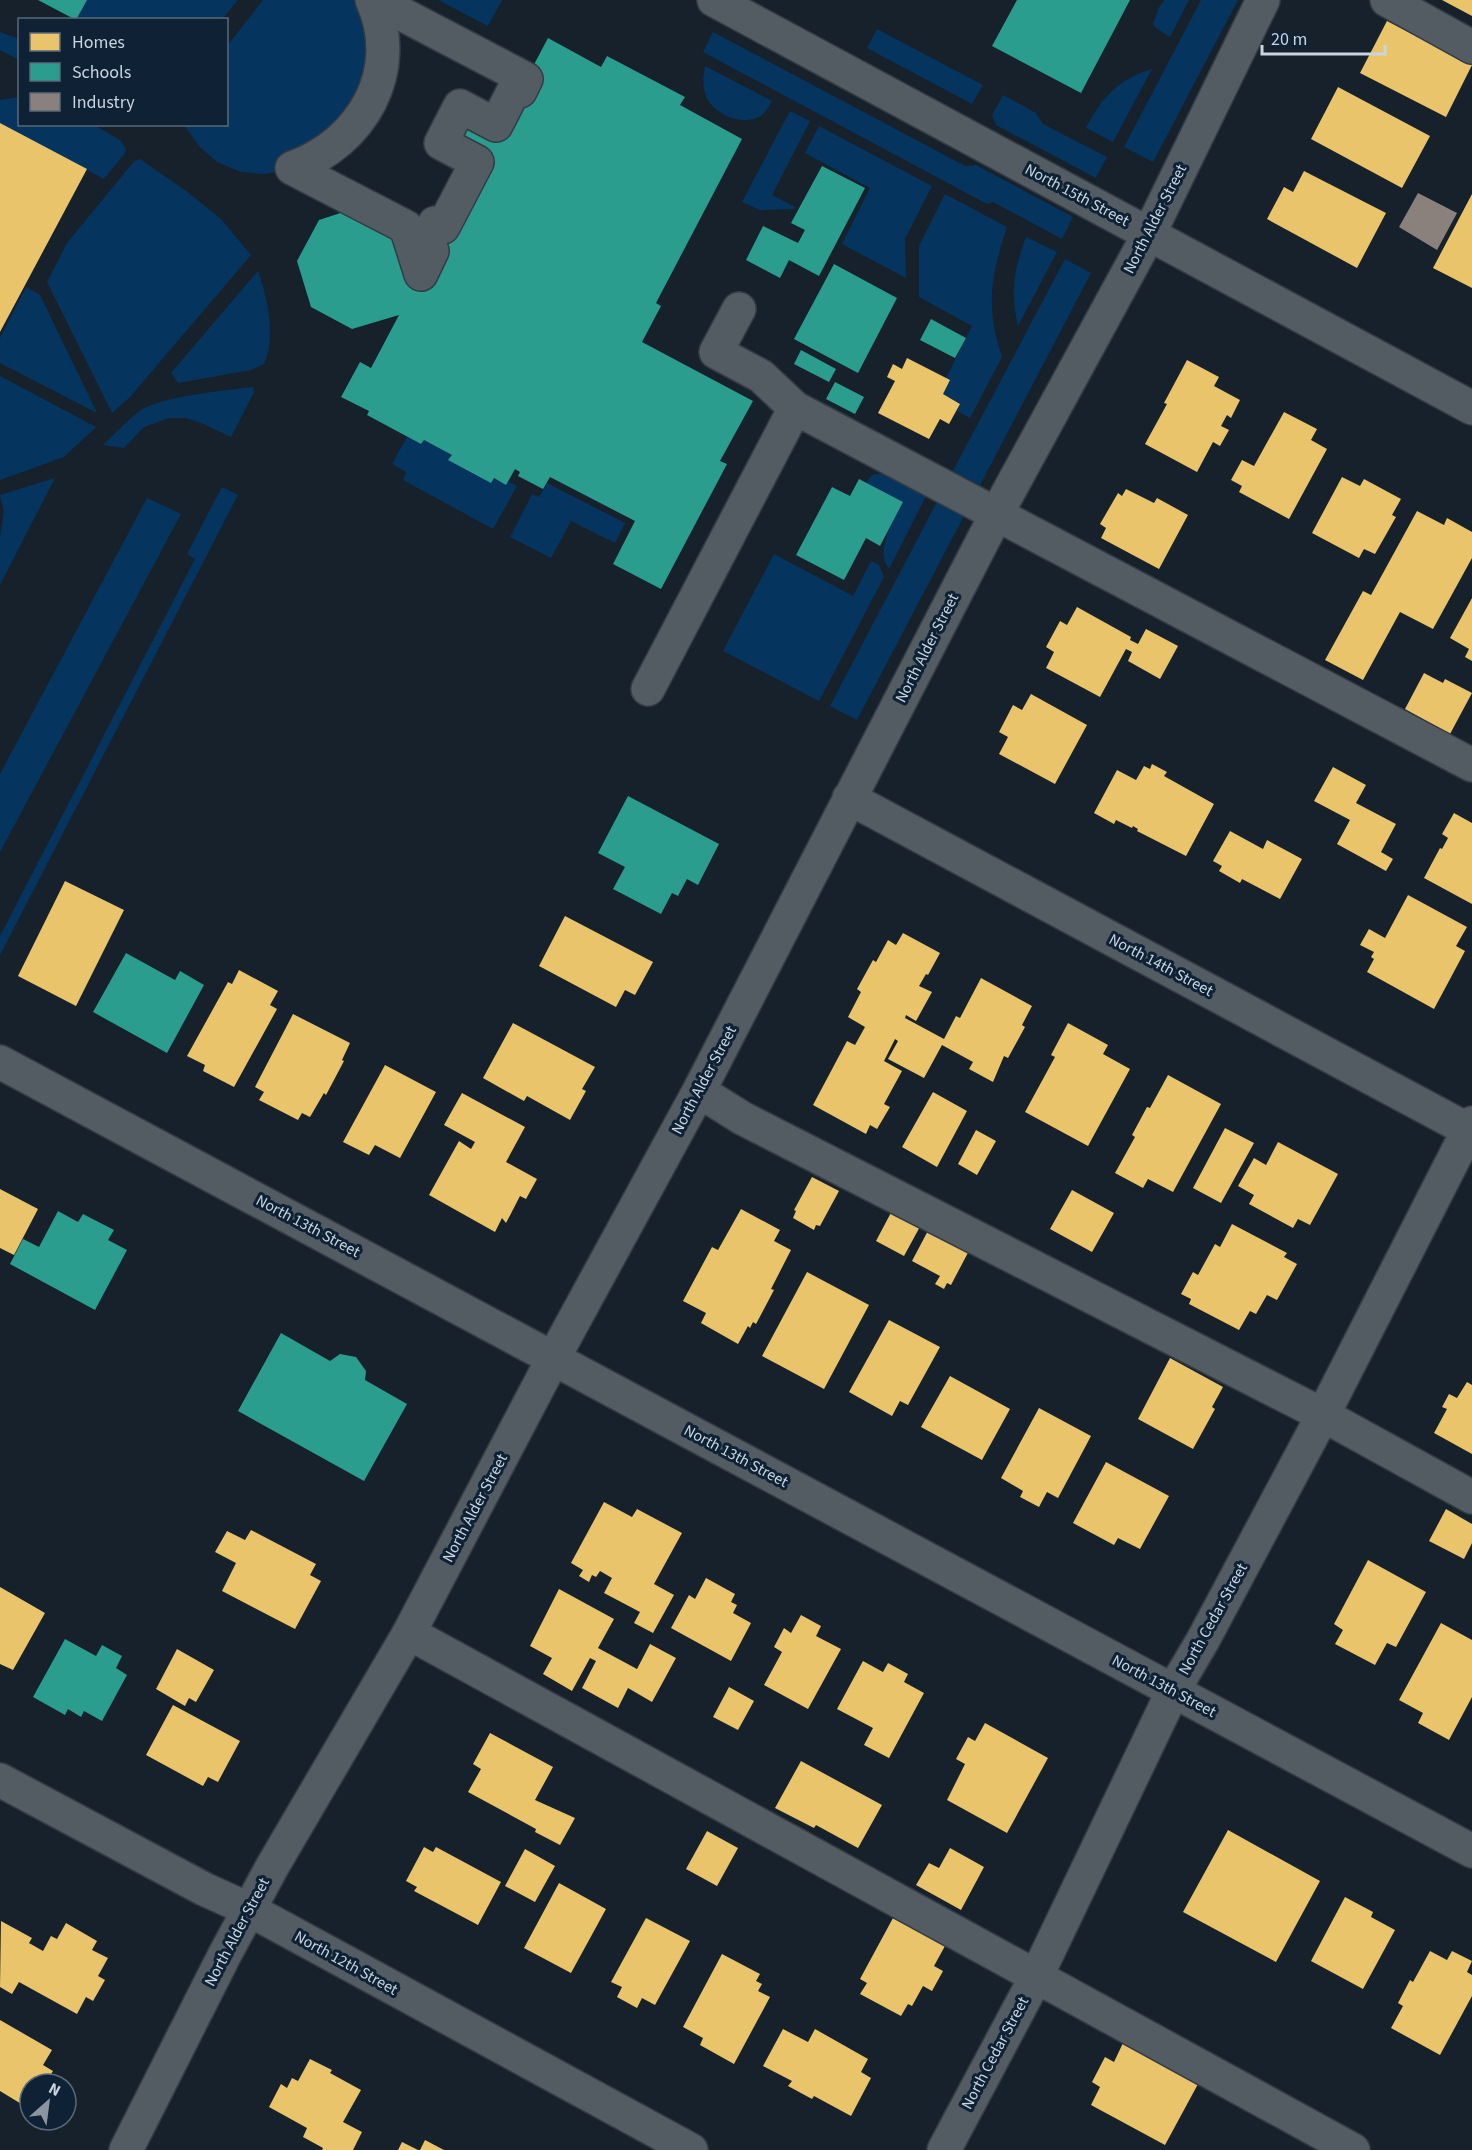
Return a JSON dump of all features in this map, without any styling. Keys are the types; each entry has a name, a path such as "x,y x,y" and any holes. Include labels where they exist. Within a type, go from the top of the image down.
{"street":[{"path":"373,0 526,79 520,91 515,88 496,125 460,106 441,143 477,162 442,227 435,223 428,235 423,246 432,251 421,274 406,227 292,168 308,163 344,138 360,119 371,100 383,61 382,27 373,0"},
{"name":"North 15th Street","path":"714,0 1472,408"},
{"name":"North Alder Street","path":"126,2150 224,1956 272,1867 409,1633 554,1358 699,1091 996,515 1149,234 1263,0"},
{"path":"1387,0 1472,47"},
{"path":"739,309 716,352 761,375 795,408 1472,765"},
{"path":"648,689 795,408"},
{"name":"North 14th Street","path":"849,798 1471,1128"},
{"name":"North 13th Street","path":"0,1062 1472,1851"},
{"path":"699,1091 742,1118 1323,1415 1472,1497"},
{"name":"North Cedar Street","path":"944,2150 1035,1977 1173,1690 1209,1630 1471,1128"},
{"path":"409,1633 1353,2150"},
{"name":"North 12th Street","path":"0,1780 204,1889 250,1910 691,2150"}],"shaded area":[{"path":"87,0 238,0 223,18 77,18"},
{"path":"263,0 372,0 379,80 287,170 264,174 241,172 217,162 200,147 185,126 228,126 228,45"},
{"path":"438,0 502,0 488,26"},
{"path":"1165,0 1189,0 1170,37 1153,24 1159,7"},
{"path":"1201,0 1238,0 1153,162 1124,147"},
{"path":"877,29 983,85 972,104 867,48"},
{"path":"0,32 18,39 18,59 0,50"},
{"path":"713,32 965,166 976,165 1073,217 1062,239 993,202 987,204 703,52"},
{"path":"705,66 772,101 765,112 750,120 742,120 725,115 711,105 705,94 703,83"},
{"path":"1152,69 1113,142 1086,128 1098,107 1113,91 1130,78"},
{"path":"1003,95 1036,113 1043,124 1107,157 1096,178 996,125 992,115"},
{"path":"18,97 18,126 96,126 120,140 126,149 125,153 104,179 0,123 0,100"},
{"path":"790,111 810,121 772,195 795,207 794,209 760,210 742,202"},
{"path":"819,126 932,186 905,239 906,278 842,244 870,188 805,153"},
{"path":"140,159 221,219 251,255 130,397 112,413 47,282 67,243 131,165"},
{"path":"945,194 1007,227 997,261 992,292 993,322 1002,357 970,418 957,411 960,403 943,394 950,381 946,378 972,326 919,297 919,246"},
{"path":"1026,237 1057,252 1018,326 1014,302 1014,281"},
{"path":"1065,259 1091,273 980,485 953,471"},
{"path":"258,271 265,294 270,329 268,353 264,364 251,370 178,383 171,373"},
{"path":"26,287 40,295 97,413 0,363 0,338"},
{"path":"0,376 96,427 64,457 0,480"},
{"path":"253,387 254,392 231,437 186,418 169,418 144,427 124,448 103,445 136,414 151,405 194,395"},
{"path":"407,437 421,444 424,440 452,455 449,460 506,484 508,481 517,486 493,529 403,480 406,472 392,464"},
{"path":"884,474 928,492 889,569 885,561 884,544 903,502 866,483 871,476"},
{"path":"55,478 0,585 0,537 4,511 0,495"},
{"path":"547,483 625,523 615,543 571,521 551,558 510,537 532,494 539,497"},
{"path":"222,487 238,495 0,955 0,936 195,559 187,554"},
{"path":"147,498 181,514 0,852 0,774"},
{"path":"939,498 966,512 857,720 830,706"},
{"path":"774,554 853,596 871,561 879,565 884,577 819,701 723,651"}],"building: Homes":[{"path":"1442,0 1472,0 1472,16"},
{"path":"1387,21 1472,65 1446,117 1360,73"},
{"path":"1338,87 1430,136 1402,188 1311,139"},
{"path":"0,123 87,169 0,332"},
{"path":"1304,171 1386,213 1357,268 1267,219 1284,187 1293,192"},
{"path":"1472,194 1472,288 1433,268"},
{"path":"907,358 950,380 943,394 960,404 949,424 940,419 929,439 878,413 895,381 887,377 893,364 902,369"},
{"path":"1187,360 1219,377 1214,386 1240,400 1231,418 1227,415 1221,426 1229,430 1220,446 1213,442 1197,472 1145,444"},
{"path":"1284,412 1317,429 1311,440 1327,449 1289,519 1239,492 1242,486 1231,480 1242,460 1254,466"},
{"path":"1342,477 1360,486 1364,479 1401,499 1392,515 1396,517 1375,554 1364,549 1359,558 1312,533"},
{"path":"1126,489 1154,503 1157,498 1188,515 1159,569 1101,538 1106,528 1100,524 1118,493 1122,496"},
{"path":"1417,511 1444,525 1447,518 1472,532 1472,558 1433,629 1400,612 1363,680 1325,660 1363,591 1371,595"},
{"path":"1472,598 1472,661 1465,657 1469,649 1450,638"},
{"path":"1077,607 1131,637 1130,640 1138,644 1146,629 1178,646 1160,679 1128,661 1132,652 1126,649 1100,697 1046,668 1054,652 1046,647 1060,621 1067,625"},
{"path":"1424,673 1443,683 1445,679 1472,693 1450,734 1405,709"},
{"path":"1031,694 1087,725 1055,784 999,754 1008,737 999,732 1013,705 1022,710"},
{"path":"1152,764 1167,772 1164,776 1214,804 1186,856 1137,831 1138,829 1133,826 1132,828 1116,820 1114,824 1094,813 1117,770 1136,780 1144,766 1150,769"},
{"path":"1333,767 1366,785 1356,803 1396,824 1381,852 1393,859 1386,871 1337,844 1350,820 1314,801"},
{"path":"1454,813 1472,823 1472,904 1424,878 1448,838 1442,834"},
{"path":"1230,831 1263,849 1267,840 1302,859 1280,899 1242,879 1240,883 1219,871 1222,866 1213,861"},
{"path":"65,881 124,910 76,1006 18,976"},
{"path":"1408,895 1467,927 1456,946 1465,951 1434,1009 1367,972 1374,959 1371,957 1374,952 1360,945 1369,929 1385,938"},
{"path":"565,916 653,962 635,995 625,990 616,1007 539,966"},
{"path":"903,933 940,953 919,986 932,992 916,1021 906,1015 905,1018 944,1039 956,1016 960,1018 981,978 1032,1006 1022,1025 1025,1027 1008,1058 1004,1056 993,1082 969,1069 973,1062 942,1045 924,1078 888,1059 898,1041 895,1039 884,1061 902,1071 884,1104 890,1107 877,1129 870,1125 866,1134 813,1105 847,1041 855,1045 865,1027 848,1017 861,992 857,989 873,960 876,962 888,940 896,945"},
{"path":"239,970 278,991 270,1005 277,1009 234,1087 203,1071 205,1065 187,1056 228,982 232,984"},
{"path":"293,1014 350,1043 342,1060 344,1061 326,1095 324,1093 310,1117 302,1113 298,1120 259,1100 264,1092 255,1087"},
{"path":"513,1023 595,1067 582,1089 586,1091 570,1120 527,1096 524,1101 483,1078"},
{"path":"1068,1023 1108,1045 1103,1054 1130,1069 1088,1146 1025,1112 1055,1057 1051,1055"},
{"path":"385,1065 436,1092 400,1158 375,1145 369,1155 343,1142"},
{"path":"1168,1075 1221,1104 1173,1192 1148,1179 1143,1188 1115,1173 1135,1137 1132,1135 1147,1107 1150,1108"},
{"path":"933,1092 967,1111 937,1167 902,1147"},
{"path":"462,1093 525,1127 506,1162 537,1179 526,1199 520,1196 506,1223 502,1218 495,1232 429,1195 459,1141 471,1149 475,1142 444,1125"},
{"path":"1225,1128 1254,1143 1221,1203 1193,1188"},
{"path":"976,1130 996,1141 977,1175 958,1164"},
{"path":"1278,1142 1338,1174 1310,1225 1298,1219 1293,1228 1249,1204 1254,1195 1238,1186 1254,1158 1266,1165"},
{"path":"812,1177 839,1191 820,1226 816,1225 814,1230 793,1218 796,1211 794,1210"},
{"path":"0,1189 38,1209 14,1255 0,1248"},
{"path":"1072,1190 1114,1213 1092,1252 1050,1229"},
{"path":"894,1207 922,1223 904,1256 876,1241"},
{"path":"741,1209 780,1230 774,1241 791,1250 756,1324 753,1322 750,1328 748,1326 738,1344 701,1323 706,1313 683,1301 712,1247 718,1250"},
{"path":"1232,1224 1287,1253 1284,1257 1297,1264 1277,1300 1267,1295 1256,1314 1250,1311 1239,1330 1189,1304 1191,1299 1181,1294 1193,1272 1198,1275 1215,1244 1220,1247"},
{"path":"931,1225 971,1247 951,1285 947,1283 944,1289 935,1284 940,1276 912,1261"},
{"path":"807,1272 869,1305 824,1389 762,1356"},
{"path":"889,1320 940,1347 908,1405 900,1401 892,1416 849,1392"},
{"path":"1170,1358 1223,1387 1212,1407 1215,1409 1193,1449 1138,1419"},
{"path":"950,1376 1010,1409 982,1460 921,1427"},
{"path":"1467,1382 1472,1385 1472,1454 1434,1433 1447,1409 1442,1407 1449,1394 1457,1398"},
{"path":"1039,1408 1091,1436 1058,1498 1047,1492 1039,1507 1020,1497 1023,1491 1001,1478"},
{"path":"1106,1462 1169,1496 1140,1549 1118,1538 1114,1545 1073,1523"},
{"path":"604,1502 632,1517 637,1509 682,1533 654,1584 674,1595 653,1633 634,1623 640,1612 604,1593 612,1578 600,1571 596,1577 592,1575 589,1582 579,1576 583,1570 571,1563"},
{"path":"1446,1509 1472,1524 1472,1543 1464,1559 1429,1541"},
{"path":"251,1530 316,1564 310,1575 321,1581 295,1629 222,1591 236,1563 215,1552 227,1531 245,1540"},
{"path":"1368,1560 1426,1592 1396,1647 1387,1643 1375,1665 1335,1644 1343,1630 1334,1624"},
{"path":"706,1578 735,1594 731,1602 737,1605 733,1613 751,1623 731,1661 671,1628 689,1595 695,1599"},
{"path":"0,1587 45,1613 13,1670 0,1664"},
{"path":"559,1589 614,1619 598,1648 637,1669 650,1644 676,1658 652,1702 628,1688 618,1708 582,1688 596,1661 590,1658 572,1691 543,1674 552,1658 530,1646"},
{"path":"801,1615 821,1626 816,1636 841,1649 808,1709 764,1685 782,1652 774,1647 784,1628 791,1633"},
{"path":"1441,1623 1472,1640 1472,1697 1449,1740 1418,1723 1423,1713 1399,1700"},
{"path":"177,1649 214,1670 196,1702 189,1698 185,1706 156,1689"},
{"path":"863,1661 883,1672 888,1663 908,1674 904,1682 924,1693 889,1758 864,1745 873,1728 837,1709"},
{"path":"729,1687 754,1701 738,1730 713,1717"},
{"path":"173,1705 240,1741 218,1782 208,1777 203,1786 146,1755"},
{"path":"985,1723 1048,1758 1007,1833 947,1800 965,1764 956,1759 968,1737 975,1741"},
{"path":"490,1733 553,1767 535,1800 575,1818 560,1845 535,1832 536,1829 468,1792 481,1769 473,1764"},
{"path":"801,1761 882,1805 858,1848 816,1825 814,1828 775,1808"},
{"path":"1228,1830 1320,1881 1276,1962 1183,1912"},
{"path":"707,1831 738,1848 717,1886 686,1869"},
{"path":"424,1847 433,1852 436,1847 501,1882 478,1925 414,1891 417,1887 406,1881"},
{"path":"950,1848 984,1867 961,1910 916,1885 929,1863 939,1868"},
{"path":"525,1849 555,1866 535,1902 505,1886"},
{"path":"559,1883 606,1909 571,1973 524,1948"},
{"path":"1345,1897 1373,1912 1371,1917 1395,1930 1363,1989 1311,1961"},
{"path":"646,1918 690,1941 655,2005 642,1998 637,2008 617,1997 622,1987 611,1982"},
{"path":"893,1918 945,1946 934,1966 943,1971 932,1991 923,1986 912,2006 908,2004 901,2016 860,1994 867,1983 860,1979"},
{"path":"1,1921 32,1938 29,1943 43,1951 51,1936 57,1939 66,1923 97,1941 92,1950 108,1958 98,1976 105,1980 93,2001 86,1997 77,2014 19,1982 12,1994 0,1987"},
{"path":"1430,1951 1447,1960 1452,1951 1472,1961 1467,1972 1472,1975 1472,1996 1440,2055 1391,2028 1403,2006 1398,2003 1410,1980 1413,1982"},
{"path":"722,1954 760,1974 756,1981 762,1984 758,1991 770,1997 734,2064 700,2045 703,2038 683,2027"},
{"path":"0,2020 52,2050 43,2065 53,2071 18,2072 18,2102 0,2091"},
{"path":"783,2029 808,2042 815,2029 868,2059 861,2072 871,2078 851,2116 814,2096 812,2099 788,2086 792,2081 763,2066"},
{"path":"1123,2043 1198,2084 1165,2145 1091,2105 1100,2087 1092,2082 1105,2057 1114,2062"},
{"path":"310,2059 332,2070 330,2073 361,2090 343,2122 362,2132 353,2150 322,2150 323,2148 303,2137 307,2128 269,2107 281,2084 287,2088 292,2078 298,2081"},
{"path":"425,2140 444,2150 420,2150"},
{"path":"402,2142 418,2150 398,2150"}],"building: Schools":[{"path":"38,0 87,0 77,18 72,18"},
{"path":"1017,0 1130,0 1081,93 992,46"},
{"path":"548,38 601,67 607,56 685,97 680,105 742,139 656,303 661,306 642,342 753,401 720,461 727,464 661,589 613,564 635,521 550,477 543,489 518,476 520,472 515,469 506,485 494,478 491,483 448,460 452,455 424,440 421,444 367,415 369,411 341,397 360,362 371,368 399,315 352,329 311,307 297,261 319,220 365,205 385,216 421,274 477,162 441,143 460,106 496,125 520,91"},
{"path":"822,166 865,188 819,276 789,260 780,278 746,260 763,226 798,243 805,230 791,223"},
{"path":"834,264 897,298 858,373 794,339"},
{"path":"931,319 966,338 955,358 920,340"},
{"path":"801,350 836,369 829,382 794,364"},
{"path":"835,382 864,397 855,414 826,399"},
{"path":"859,479 903,502 880,546 866,538 844,580 796,555 832,487 850,496"},
{"path":"628,796 719,844 698,885 687,879 678,896 672,893 661,914 613,889 625,867 598,853"},
{"path":"126,953 175,980 180,971 204,985 167,1053 93,1012"},
{"path":"58,1211 78,1222 83,1214 114,1230 108,1240 127,1250 95,1310 10,1264 23,1239 39,1247"},
{"path":"281,1333 330,1361 340,1354 356,1357 366,1371 365,1380 407,1404 364,1481 238,1411"},
{"path":"65,1639 96,1656 102,1645 122,1656 116,1668 127,1675 102,1721 84,1711 81,1717 68,1709 65,1715 33,1697"}],"building: Industry":[{"path":"1418,193 1457,213 1437,250 1399,227"}]}
